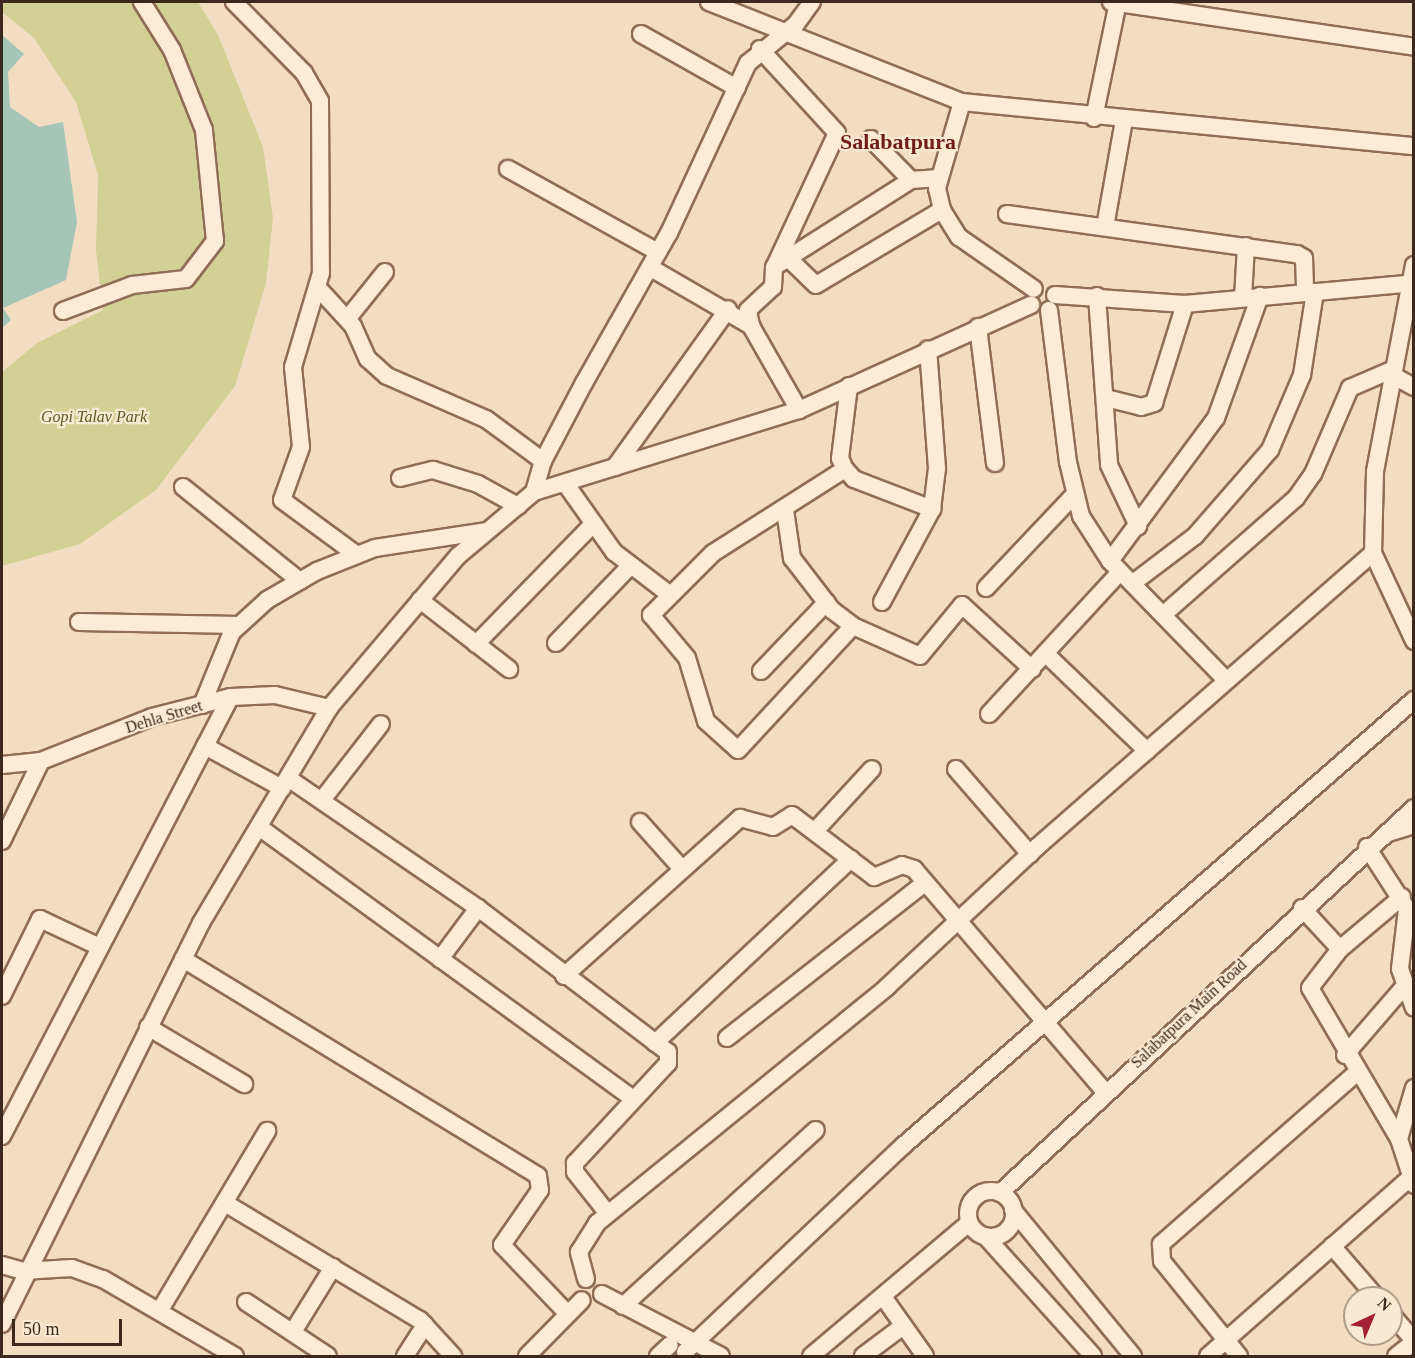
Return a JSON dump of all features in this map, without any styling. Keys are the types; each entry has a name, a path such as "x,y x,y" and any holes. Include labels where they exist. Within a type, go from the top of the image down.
{"street":[{"path":"63,311 132,285 186,279 215,242 204,130 172,50 142,2"},
{"path":"234,2 304,74 320,101 319,289 293,366 301,447 282,500 357,555"},
{"path":"709,2 737,7 785,31 962,102 1124,120 1413,146"},
{"path":"534,492 543,461 651,268 737,88 760,49 785,31 812,2"},
{"path":"1094,117 1116,2 1413,47"},
{"path":"641,34 737,88"},
{"path":"760,49 837,133 774,268 770,293 748,310 751,326 799,410"},
{"path":"962,102 939,178 942,210 959,237 1032,297 1052,303 1097,296 1185,304 1411,283"},
{"path":"1105,226 1124,120"},
{"path":"871,139 911,180"},
{"path":"508,169 658,252"},
{"path":"774,268 911,180 939,178"},
{"path":"789,259 816,285 942,210"},
{"path":"1007,214 1302,255 1310,292 1302,375 1270,450 1196,536 1133,584"},
{"path":"989,714 1046,654 1115,566 1138,526 1216,418 1252,297 1246,246"},
{"path":"1412,635 1373,553 1375,472 1413,265"},
{"path":"651,268 728,309 751,326"},
{"path":"348,318 385,272"},
{"path":"2,1324 24,1271 183,959 329,708 420,600 488,531 534,492 799,410 978,327 1046,287 1052,303 1074,496 1115,566 1226,680"},
{"path":"319,289 348,318 368,359 387,376 486,419 543,461"},
{"path":"1097,296 1109,465 1138,526"},
{"path":"1106,398 1142,406 1154,403 1185,304"},
{"path":"615,467 728,309"},
{"path":"978,327 995,463"},
{"path":"882,602 932,509 937,468 928,349"},
{"path":"1393,372 1413,387"},
{"path":"1164,614 1296,498 1313,474 1350,388 1393,372"},
{"path":"849,386 840,458 845,469 854,479 932,509"},
{"path":"845,469 785,510 713,553 669,594 651,621 687,658 706,721 738,750 853,626"},
{"path":"400,478 433,470 478,484 518,506"},
{"path":"565,483 591,526 630,566 669,594"},
{"path":"183,487 300,580"},
{"path":"986,588 1074,496"},
{"path":"785,510 792,558 827,602 853,626 920,656 962,605 1032,669"},
{"path":"476,644 591,526"},
{"path":"202,705 222,650 239,625 300,580 357,555 488,531"},
{"path":"721,1356 685,1349 578,1289 586,1279 579,1252 608,1214 887,987 1029,854 1373,553"},
{"path":"556,643 630,566"},
{"path":"420,600 509,669"},
{"path":"761,671 827,602"},
{"path":"79,622 239,625"},
{"path":"1046,654 1147,751"},
{"name":"Dehla Street","path":"2,765 41,761 152,717 231,697 275,695 329,708"},
{"path":"2,1136 231,697"},
{"path":"658,1356 685,1349 1044,1022 1413,700"},
{"path":"322,800 381,724"},
{"path":"205,746 322,800 478,908 564,976 668,1052 668,1063 575,1163 575,1172 608,1214"},
{"path":"2,841 41,761"},
{"path":"815,831 872,769"},
{"path":"956,769 1029,854"},
{"name":"Salabatpura Main Road","path":"1000,1193 1302,908 1413,808"},
{"path":"564,976 740,818 773,827 792,815 851,860 881,879 908,865 1105,1092"},
{"path":"640,822 682,869"},
{"path":"1413,825 1373,842 1402,897 1409,921 1400,969 1402,989 1413,1008"},
{"path":"259,827 634,1099"},
{"path":"655,1043 851,860"},
{"path":"727,1038 926,883"},
{"path":"1208,1356 1332,1246 1411,1182 1399,1139 1345,1055 1310,988 1340,949 1402,897"},
{"path":"440,958 478,908"},
{"path":"1302,908 1340,949"},
{"path":"2,996 40,919 100,947"},
{"path":"183,959 538,1176 540,1191 502,1245 568,1314"},
{"path":"1345,1055 1402,989"},
{"path":"148,1027 244,1084"},
{"path":"1239,1356 1162,1261 1161,1244 1356,1073"},
{"path":"1399,1139 1413,1088"},
{"path":"623,1306 816,1130"},
{"path":"160,1310 267,1131"},
{"path":"1093,1356 986,1237 969,1223 968,1208 977,1195 1000,1193 1133,1356"},
{"path":"225,1203 425,1325 453,1356"},
{"path":"986,1237 1007,1231 1013,1210"},
{"path":"812,1356 884,1298 969,1223"},
{"path":"1332,1246 1367,1286"},
{"path":"2,1266 24,1271 72,1268 160,1310 235,1356"},
{"path":"294,1330 333,1267"},
{"path":"526,1356 568,1314 593,1298 623,1306 685,1349"},
{"path":"884,1298 925,1356"},
{"path":"246,1302 294,1330 328,1356"},
{"path":"405,1356 425,1325"},
{"path":"863,1356 903,1326"},
{"path":"1396,1356 1413,1341 1403,1329"}],"green space":[{"name":"Gopi Talav Park","path":"2,2 198,2 218,35 263,147 273,218 266,283 235,386 156,490 80,544 2,566 2,372 37,343 103,310 96,250 98,175 76,102 34,38 2,12"}],"shaded area":[{"path":"2,35 24,54 8,72 10,107 39,127 63,122 77,222 66,280 3,308 11,320 2,328"}],"district":[{"name":"Salabatpura","path":"898,142"}]}
